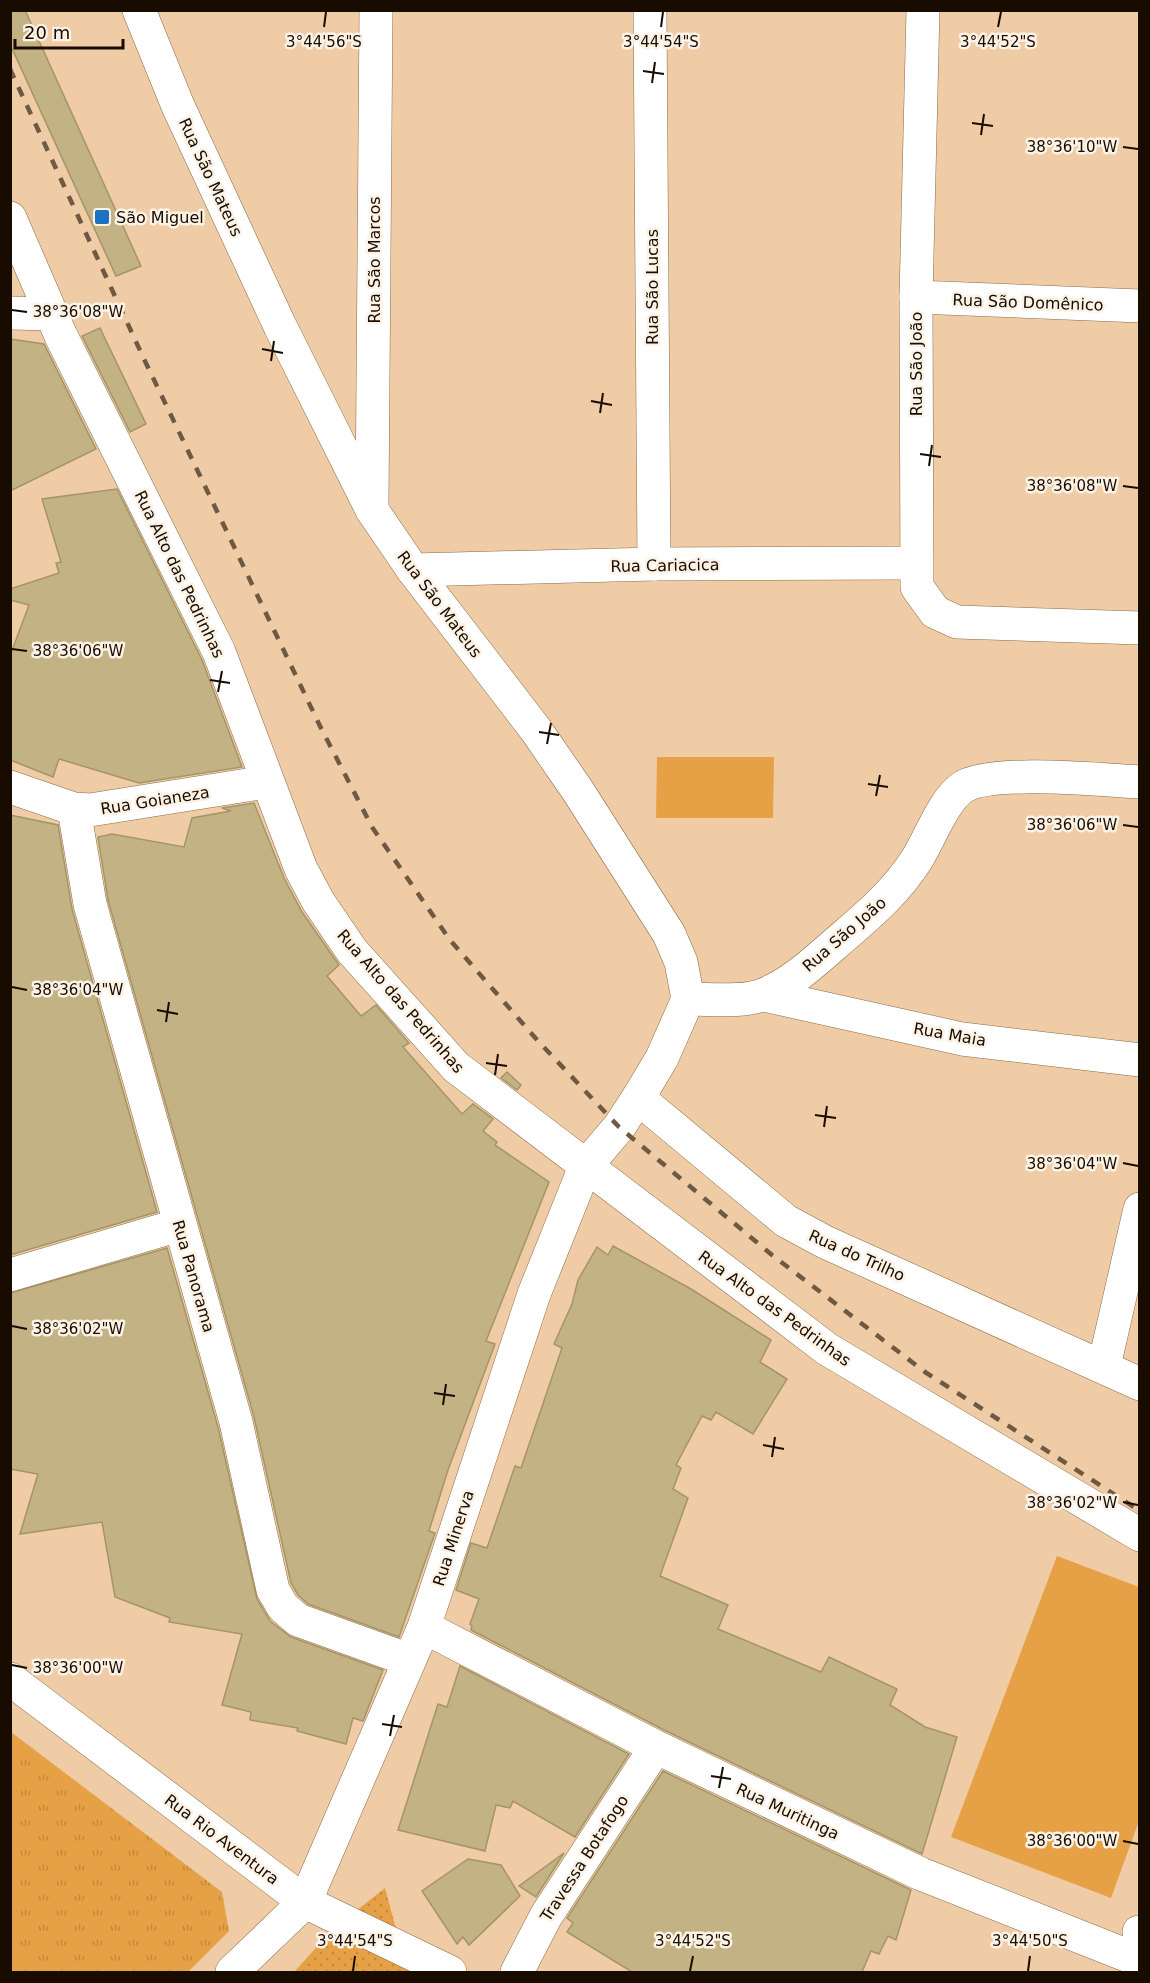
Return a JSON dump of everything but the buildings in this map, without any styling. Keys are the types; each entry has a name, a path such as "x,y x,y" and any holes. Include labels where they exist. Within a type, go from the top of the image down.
{"street":[{"name":"Rua São Mateus","path":"139,10 178,106 275,316 372,510 413,570 536,730 579,790 669,934 681,962 688,999"},
{"name":"Rua São Marcos","path":"372,510 376,10"},
{"name":"Rua São Lucas","path":"650,10 654,564"},
{"name":"Rua São João","path":"923,10 916,297 917,587 935,612 957,622 1140,628"},
{"name":"Rua Alto das Pedrinhas","path":"10,218 52,314 219,652 256,747 266,782 301,869 318,901 352,951 456,1067 827,1349 1140,1535"},
{"name":"Rua São Domênico","path":"916,297 1140,306"},
{"path":"10,313 52,314"},
{"name":"Rua Cariacica","path":"413,570 654,564 916,563"},
{"name":"Rua São João","path":"688,999 734,999 764,995 790,981 869,916 906,876 954,795 964,786 1020,778 1140,782"},
{"name":"Rua Goianeza","path":"10,787 74,809 109,809 266,782"},
{"name":"Rua Panorama","path":"74,809 90,904 236,1422 273,1590 283,1607 298,1620 409,1660"},
{"name":"Rua Maia","path":"764,995 962,1039 1140,1060"},
{"path":"585,1167 619,1127 663,1058 688,999"},
{"name":"Rua do Trilho","path":"638,1098 786,1221 825,1242 1140,1384"},
{"name":"Rua Minerva","path":"305,1902 424,1627 534,1294 585,1167"},
{"path":"1104,1366 1140,1209"},
{"path":"10,1275 179,1224"},
{"name":"Rua Muritinga","path":"424,1627 656,1747 921,1874 1135,1945"},
{"name":"Rua Rio Aventura","path":"10,1679 305,1902 450,1972"},
{"name":"Travessa Botafogo","path":"517,1972 546,1916 656,1747"},
{"path":"232,1972 305,1902"}],"green space":[{"path":"657,757 774,757 773,818 656,818"},
{"path":"1057,1556 1139,1587 1139,1821 1111,1898 951,1837"},
{"path":"11,1732 222,1892 229,1931 188,1972 11,1972"},
{"path":"385,1888 395,1925 419,1972 294,1972 333,1929"}],"railway":[{"path":"10,69 144,359 320,726 372,827 450,940 538,1041 619,1127 772,1255 925,1372 1140,1511"}],"place":[{"name":"São Miguel","path":"102,217"}]}
